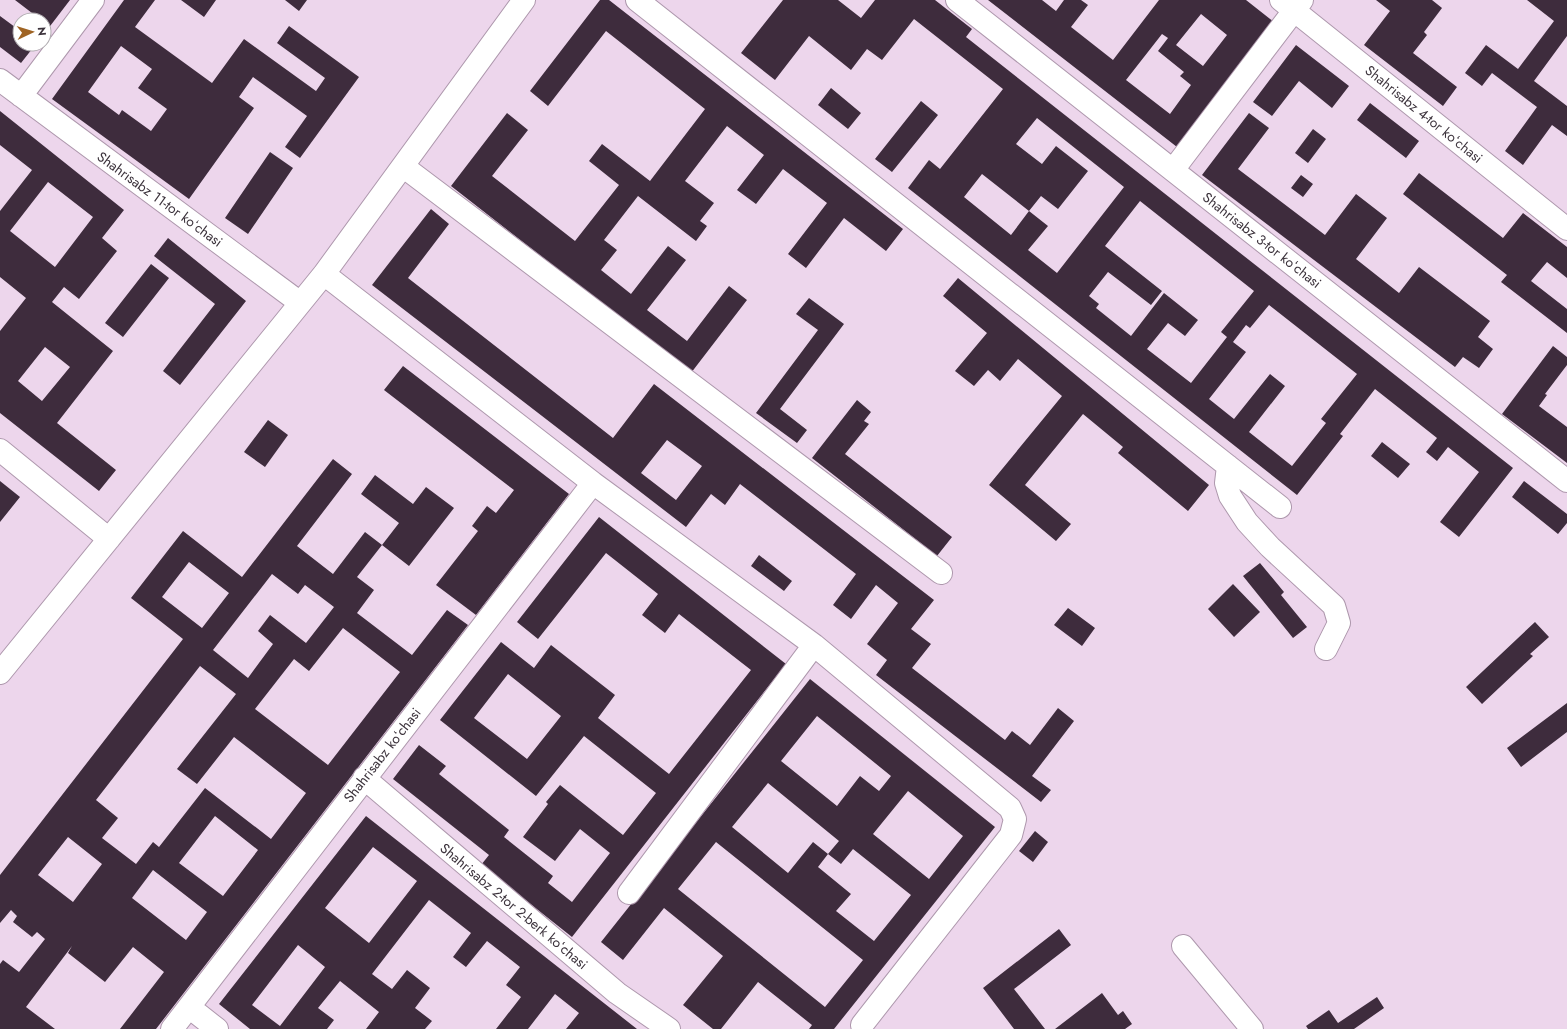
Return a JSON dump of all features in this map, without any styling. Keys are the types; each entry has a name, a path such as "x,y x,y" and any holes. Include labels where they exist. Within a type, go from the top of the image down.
{"street":[{"path":"20,96 92,0"},
{"path":"0,673 299,302 324,274 404,167 524,0"},
{"path":"637,0 1280,507"},
{"name":"Shahrisabz 3-tor koʻchasi","path":"957,0 1567,481"},
{"path":"1173,170 1293,3"},
{"name":"Shahrisabz 4-tor koʻchasi","path":"1293,3 1567,229"},
{"name":"Shahrisabz 11-tor koʻchasi","path":"0,80 299,302"},
{"path":"404,167 942,573"},
{"path":"324,274 593,483 814,645 1010,808 1015,819 1011,835 862,1025"},
{"path":"0,450 109,539"},
{"path":"1228,466 1226,483 1230,496 1247,522 1270,547 1334,606 1339,623 1326,649"},
{"name":"Shahrisabz koʻchasi","path":"172,1029 364,778 593,483"},
{"path":"629,893 814,645"},
{"name":"Shahrisabz 2-tor 2-berk koʻchasi","path":"364,778 617,993 668,1029"},
{"path":"1183,946 1252,1029"},
{"path":"189,1007 217,1029"}],"building":[{"path":"15,0 70,0 52,24 52,12 31,12"},
{"path":"124,0 155,0 135,27 212,83 244,39 316,91 325,78 277,43 289,26 359,77 300,158 285,147 307,116 253,77 239,97 254,108 189,199 52,99","holes":["121,46 152,69 138,88 167,109 151,131 122,110 119,115 88,92"]},
{"path":"181,0 216,0 204,17"},
{"path":"285,0 307,0 299,11"},
{"path":"600,0 609,0 903,229 886,251 844,218 806,268 788,254 827,203 783,169 756,204 737,190 764,155 727,126 685,181 714,203 700,221 707,226 696,241 638,196 604,240 617,250 601,270 631,294 668,246 686,260 647,310 687,341 729,286 747,300 691,373 451,186 507,113 528,130 492,176 575,241 619,185 589,161 602,144 650,181 705,109 606,31 548,106 530,91"},
{"path":"783,0 838,0 861,18 875,0 935,0 972,29 966,37 1513,468 1459,537 1440,522 1479,472 1448,447 1437,461 1426,452 1437,438 1375,389 1340,434 1343,436 1297,495 908,188 929,160 940,169 1003,89 914,19 882,60 867,49 851,70 809,36 775,80 741,53","holes":["1037,118 1124,187 1057,273 1028,250 1048,226 1029,211 1041,196 1058,209 1088,171 1056,146 1042,164 1016,144","982,174 1029,211 1011,235 964,197","1140,201 1254,291 1221,332 1227,337 1191,383 1147,349 1168,323 1185,336 1198,320 1164,293 1131,336 1096,308 1099,304 1089,296 1108,272 1151,305 1162,291 1105,246","1269,305 1357,374 1321,419 1326,423 1292,466 1249,432 1285,386 1270,374 1234,419 1209,399 1246,352 1233,342 1246,325 1250,328"]},
{"path":"988,0 1042,0 1056,11 1064,0 1081,0 1088,5 1071,27 1113,60 1159,0 1246,0 1274,22 1177,147","holes":["1201,14 1227,35 1203,66 1176,45","1162,34 1168,38 1158,51 1184,72 1180,76 1191,85 1170,114 1126,80"]},
{"path":"1376,0 1432,0 1442,8 1424,32 1427,35 1413,53 1457,87 1443,106 1364,45 1390,11"},
{"path":"1527,0 1567,0 1567,36 1534,81 1567,106 1567,136 1552,125 1523,165 1505,151 1537,107 1492,73 1482,86 1465,73 1486,45 1518,69 1554,21"},
{"path":"0,16 12,25 12,52 30,52 21,63 0,47"},
{"path":"1296,45 1349,86 1332,108 1299,81 1272,116 1253,102"},
{"path":"831,88 861,113 848,129 818,105"},
{"path":"921,101 938,115 892,172 875,159"},
{"path":"1370,103 1419,141 1406,158 1357,120"},
{"path":"0,111 124,210 102,238 117,251 79,299 64,287 52,302 113,351 57,423 116,470 99,491 0,413 0,331 26,298 0,277 0,211 32,170 0,145","holes":["48,182 93,217 55,267 10,231","45,347 70,367 42,401 18,381"]},
{"path":"1249,113 1269,128 1238,169 1325,235 1356,194 1387,218 1356,259 1399,293 1419,267 1490,321 1478,337 1493,349 1479,368 1463,357 1455,367 1202,175"},
{"path":"1313,129 1326,139 1308,163 1295,153"},
{"path":"270,152 293,168 248,234 225,218"},
{"path":"1419,173 1503,238 1523,213 1567,247 1567,278 1547,262 1531,281 1567,309 1567,333 1501,282 1507,275 1403,194"},
{"path":"1301,175 1313,184 1303,197 1291,188"},
{"path":"431,209 449,224 408,278 613,438 654,384 934,600 911,629 931,644 912,668 1005,740 1012,731 1030,745 1058,708 1074,721 1032,776 1051,790 1041,802 876,675 887,660 867,644 898,603 876,585 851,619 833,605 856,574 740,484 725,505 711,494 686,527 372,285","holes":["667,440 702,466 676,500 641,473"]},
{"path":"168,238 246,301 180,385 163,371 215,304 154,256"},
{"path":"151,264 169,278 123,337 105,323"},
{"path":"958,278 1209,485 1188,511 1118,453 1123,447 1083,414 1025,485 1071,524 1056,541 989,485 1062,396 1018,359 1000,381 988,370 974,386 955,371 987,333 943,296"},
{"path":"809,298 844,324 780,409 807,430 797,443 756,413 818,330 796,314"},
{"path":"1553,346 1567,357 1567,365 1545,394 1547,395 1539,406 1567,427 1567,463 1502,414"},
{"path":"403,366 569,494 476,615 436,585 478,531 472,526 487,506 496,513 514,490 384,390"},
{"path":"857,400 871,412 864,421 869,424 845,454 952,537 937,556 812,458"},
{"path":"268,420 288,435 265,467 244,452"},
{"path":"1382,442 1410,464 1398,478 1371,456"},
{"path":"333,459 352,474 297,546 333,574 365,532 382,545 357,577 374,590 357,613 412,655 447,610 468,625 156,1029 120,1029 164,972 133,947 105,982 68,953 72,946 26,1007 55,1029 0,1029 0,964 3,960 19,972 45,939 37,932 32,937 13,922 17,916 11,910 0,923 0,875 183,639 131,598 183,531 242,577","holes":["189,562 229,593 202,628 162,597","272,574 298,594 305,585 334,607 306,643 270,615 258,631 273,644 248,678 213,650","343,628 400,672 328,765 255,709 294,659 309,671","200,666 236,694 177,769 197,784 234,737 306,793 271,839 205,788 159,847 153,842 136,864 102,838 118,818 96,800","215,816 258,850 223,896 179,863","68,837 102,864 73,902 38,875","153,870 207,912 186,940 132,898"]},
{"path":"375,475 413,504 426,487 454,508 409,566 382,545 399,523 361,494"},
{"path":"0,481 20,497 0,522"},
{"path":"1524,481 1567,514 1567,523 1558,534 1512,497"},
{"path":"599,517 786,664 572,937 481,865 489,855 393,779 419,745 446,766 439,774 509,830 504,837 553,876 548,883 572,902 610,853 580,829 555,861 523,837 548,804 546,802 560,785 623,835 656,793 584,736 536,796 440,720 501,642 534,668 551,645 615,695 598,718 669,774 751,670 679,614 665,633 642,615 658,594 606,553 538,639 517,622","holes":["508,674 561,716 527,759 474,718"]},
{"path":"759,555 792,581 784,591 751,566"},
{"path":"1260,563 1284,592 1281,595 1307,627 1293,638 1243,576"},
{"path":"1233,584 1260,612 1234,637 1208,609"},
{"path":"1068,608 1095,628 1082,646 1054,625"},
{"path":"1535,622 1549,637 1530,654 1533,656 1482,704 1466,687"},
{"path":"810,679 995,827 834,1029 809,1029 812,1025 758,982 721,1029 713,1029 683,1005 723,956 664,908 623,960 601,942","holes":["817,716 891,776 879,791 860,776 837,806 781,761","768,783 839,841 828,854 813,842 788,873 732,827","908,791 963,836 929,879 873,834","716,842 863,960 825,1007 678,889","853,849 911,895 874,941 836,911 851,894 818,867 828,854 841,864"]},
{"path":"1567,703 1567,732 1521,767 1507,748"},
{"path":"366,816 637,1029 566,1029 579,1013 555,994 528,1029 496,1029 521,997 506,985 520,967 487,941 466,967 453,957 471,933 429,900 372,974 392,989 407,970 430,988 415,1008 432,1021 425,1029 366,1029 379,1012 340,981 318,1008 334,1020 327,1029 250,1029 219,1004","holes":["373,847 417,881 369,943 325,908","298,945 325,967 280,1026 252,1005"]},
{"path":"1035,831 1048,842 1033,862 1019,851"},
{"path":"1059,929 1071,945 1014,989 1045,1029 1014,1029 983,988"},
{"path":"1102,993 1118,1015 1123,1011 1132,1024 1125,1029 1055,1029"},
{"path":"1377,997 1384,1008 1354,1029 1308,1029 1306,1026 1329,1010 1338,1023"}]}
